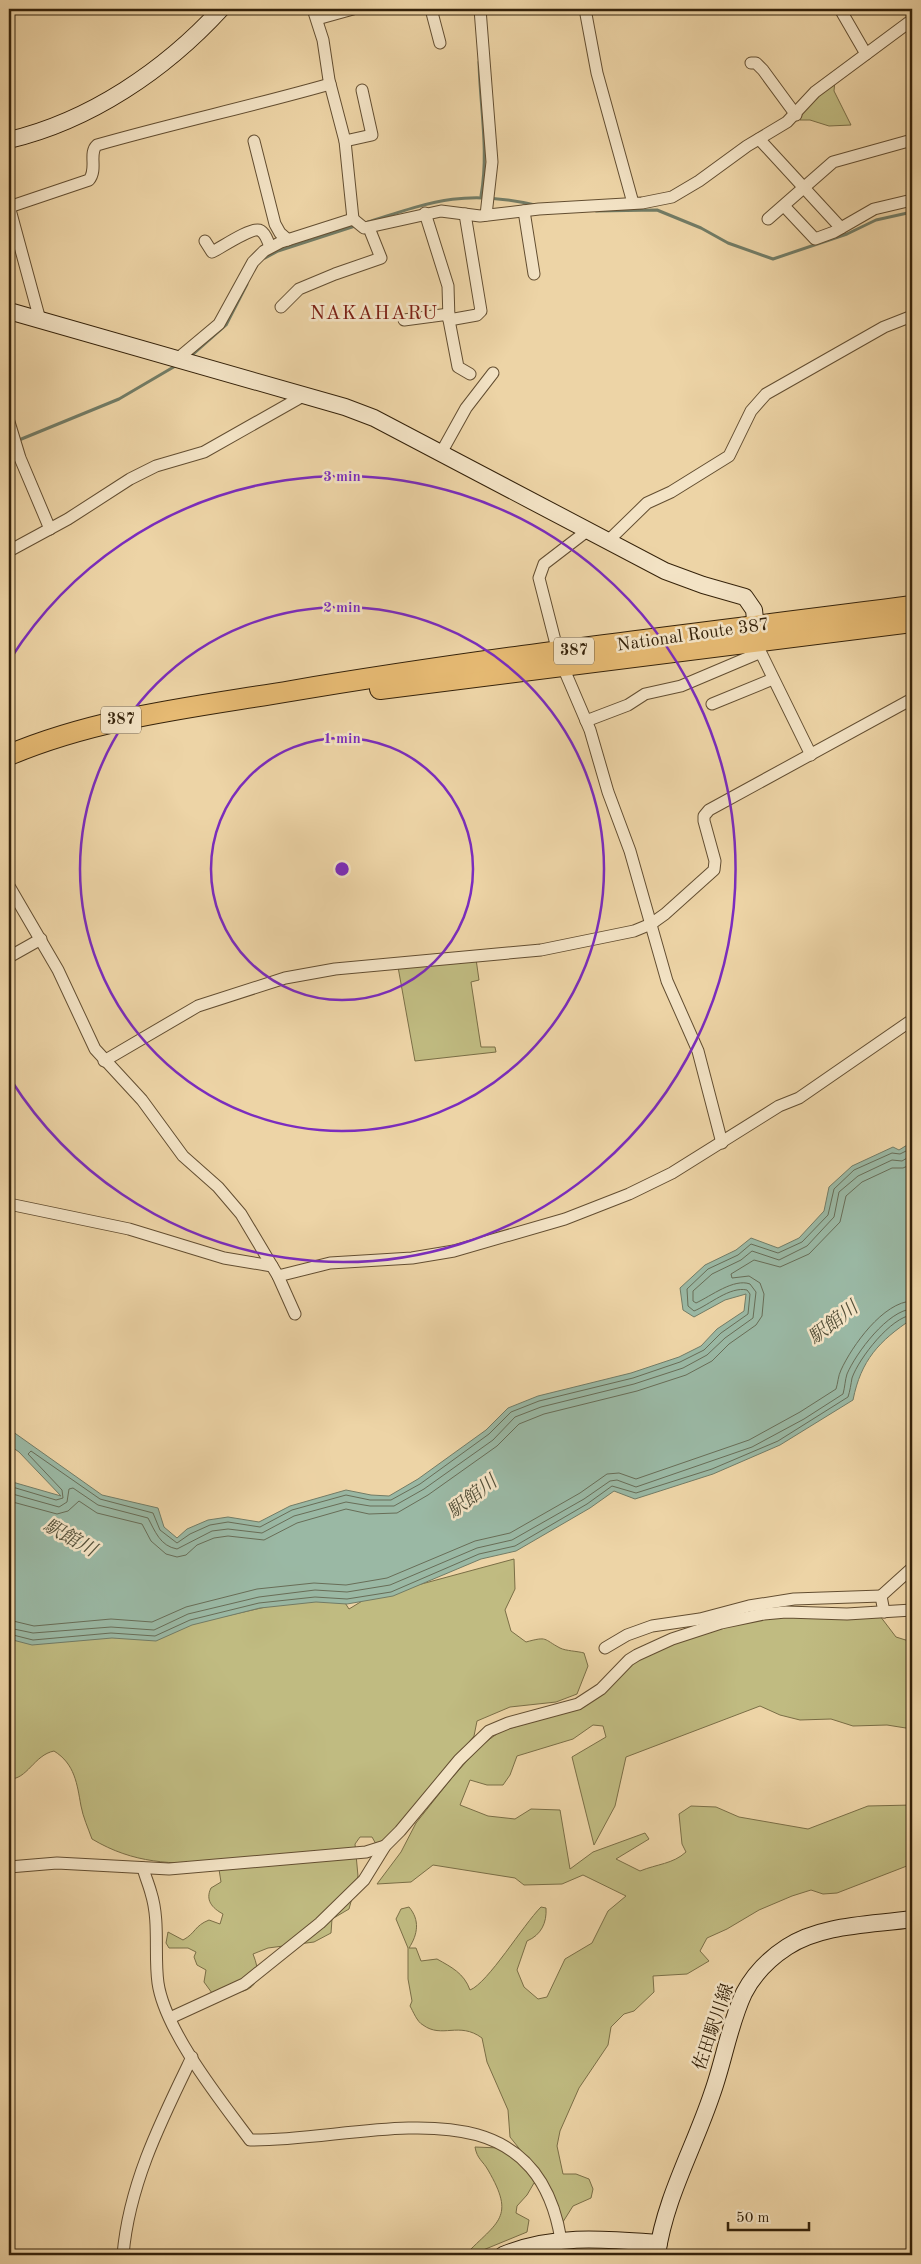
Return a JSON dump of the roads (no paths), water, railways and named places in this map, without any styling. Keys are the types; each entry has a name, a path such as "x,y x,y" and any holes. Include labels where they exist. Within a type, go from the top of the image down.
{"highway":[{"name":"National Route 387","path":"757,640 912,606"},
{"name":"National Route 387","path":"9,755 53,739 112,722 389,675 560,660 912,622"}],"street":[{"path":"9,140 61,124 118,93 175,53 221,9"},
{"path":"353,9 315,14 326,51 330,84 345,141 353,219 364,228 424,213 448,211 486,215 633,203 665,199 679,194 787,122 796,115 815,92 912,20"},
{"path":"431,9 440,42"},
{"path":"480,9 492,162 486,215"},
{"path":"585,9 597,73 633,203"},
{"path":"840,9 866,54"},
{"path":"752,62 762,70 796,115"},
{"path":"40,320 9,207 89,180 94,173 94,150 97,145 164,126 246,108 330,84"},
{"path":"345,141 372,136 362,90"},
{"path":"759,139 841,228"},
{"path":"768,219 838,160 912,140"},
{"path":"254,141 275,224 280,233 288,240"},
{"path":"784,206 815,239 841,228 874,209 912,200"},
{"path":"524,211 534,274"},
{"path":"424,213 447,283 449,317 458,366 470,374"},
{"path":"404,320 477,315 481,310 465,214"},
{"path":"182,362 218,324 253,262 270,247 353,219"},
{"path":"281,308 299,290 335,274 381,258 369,228"},
{"path":"205,241 212,252 214,252 251,231 258,230 263,233 270,247"},
{"path":"9,312 345,407 374,418 607,542 676,576 745,597 752,605 757,640 773,680 811,754"},
{"path":"607,542 647,503 670,492 729,456 751,411 766,394 884,327 912,316"},
{"path":"441,453 466,408 494,373"},
{"path":"9,551 50,529 130,479 156,466 204,452 303,396"},
{"path":"9,422 20,458 50,529"},
{"path":"587,531 544,564 539,575 560,660 586,721 608,792 630,851 667,981 698,1051 722,1143"},
{"path":"586,721 628,705 645,694 681,686 757,640"},
{"path":"712,704 773,680"},
{"path":"104,1061 198,1006 285,978 342,968 536,950 634,931 650,924 700,884 714,870 715,861 704,821 706,813 912,699"},
{"path":"9,886 65,982 90,1039 104,1061 142,1100 183,1156 233,1204 275,1271 295,1314"},
{"path":"9,957 41,939"},
{"path":"9,1204 129,1229 224,1258 275,1271 330,1263 435,1254 514,1235 564,1219 629,1194 672,1173 779,1106 799,1098 823,1084 912,1020"},
{"path":"605,1648 627,1635 652,1626 700,1619 749,1606 794,1599 880,1596 912,1568"},
{"path":"880,1596 884,1612"},
{"path":"170,2018 244,1984 346,1899 374,1866 385,1846 480,1738 508,1723 578,1704 601,1689 629,1660 656,1645 721,1623 764,1614 912,1610"},
{"path":"9,1867 57,1863 169,1869 366,1852 385,1846"},
{"path":"143,1868 151,1892 156,1937 158,1983 163,2004 192,2057 250,2140 285,2141 385,2128 453,2128 496,2140 521,2157 537,2177 556,2212 561,2240"},
{"name":"佐田駅川線","path":"658,2249 671,2199 712,2094 740,2004 754,1977 778,1954 804,1938 824,1932 912,1919"},
{"path":"122,2255 124,2233 136,2181 192,2057"},
{"path":"503,2255 540,2243 585,2238 658,2249"}],"water":[{"name":"駅館川","path":"912,1142 912,1319 890,1335 873,1353 861,1374 853,1400 780,1445 713,1474 635,1499 614,1491 590,1508 516,1551 481,1559 393,1596 347,1604 316,1602 260,1608 192,1625 156,1641 112,1638 32,1645 9,1639 9,1481 61,1496 19,1452 9,1445 9,1429 102,1495 158,1508 164,1527 177,1538 187,1529 208,1520 228,1517 259,1522 290,1506 346,1490 389,1496 418,1479 486,1430 508,1408 538,1396 631,1373 679,1357 701,1346 717,1329 744,1311 746,1294 725,1300 694,1317 683,1310 680,1288 705,1265 736,1250 751,1238 778,1248 799,1238 824,1211 829,1187 852,1166 893,1147 899,1150"}],"waterway":[{"path":"479,62 484,146 481,196"},
{"path":"368,222 431,203 469,198 511,200 535,205"},
{"path":"596,211 657,210 701,228 728,243 773,259 847,234 876,220 912,212"},
{"path":"265,258 278,251 355,226"},
{"path":"191,356 226,325 247,284"},
{"path":"19,440 119,399 177,365"}],"district":[{"name":"NAKAHARU","path":"374,314"}]}
